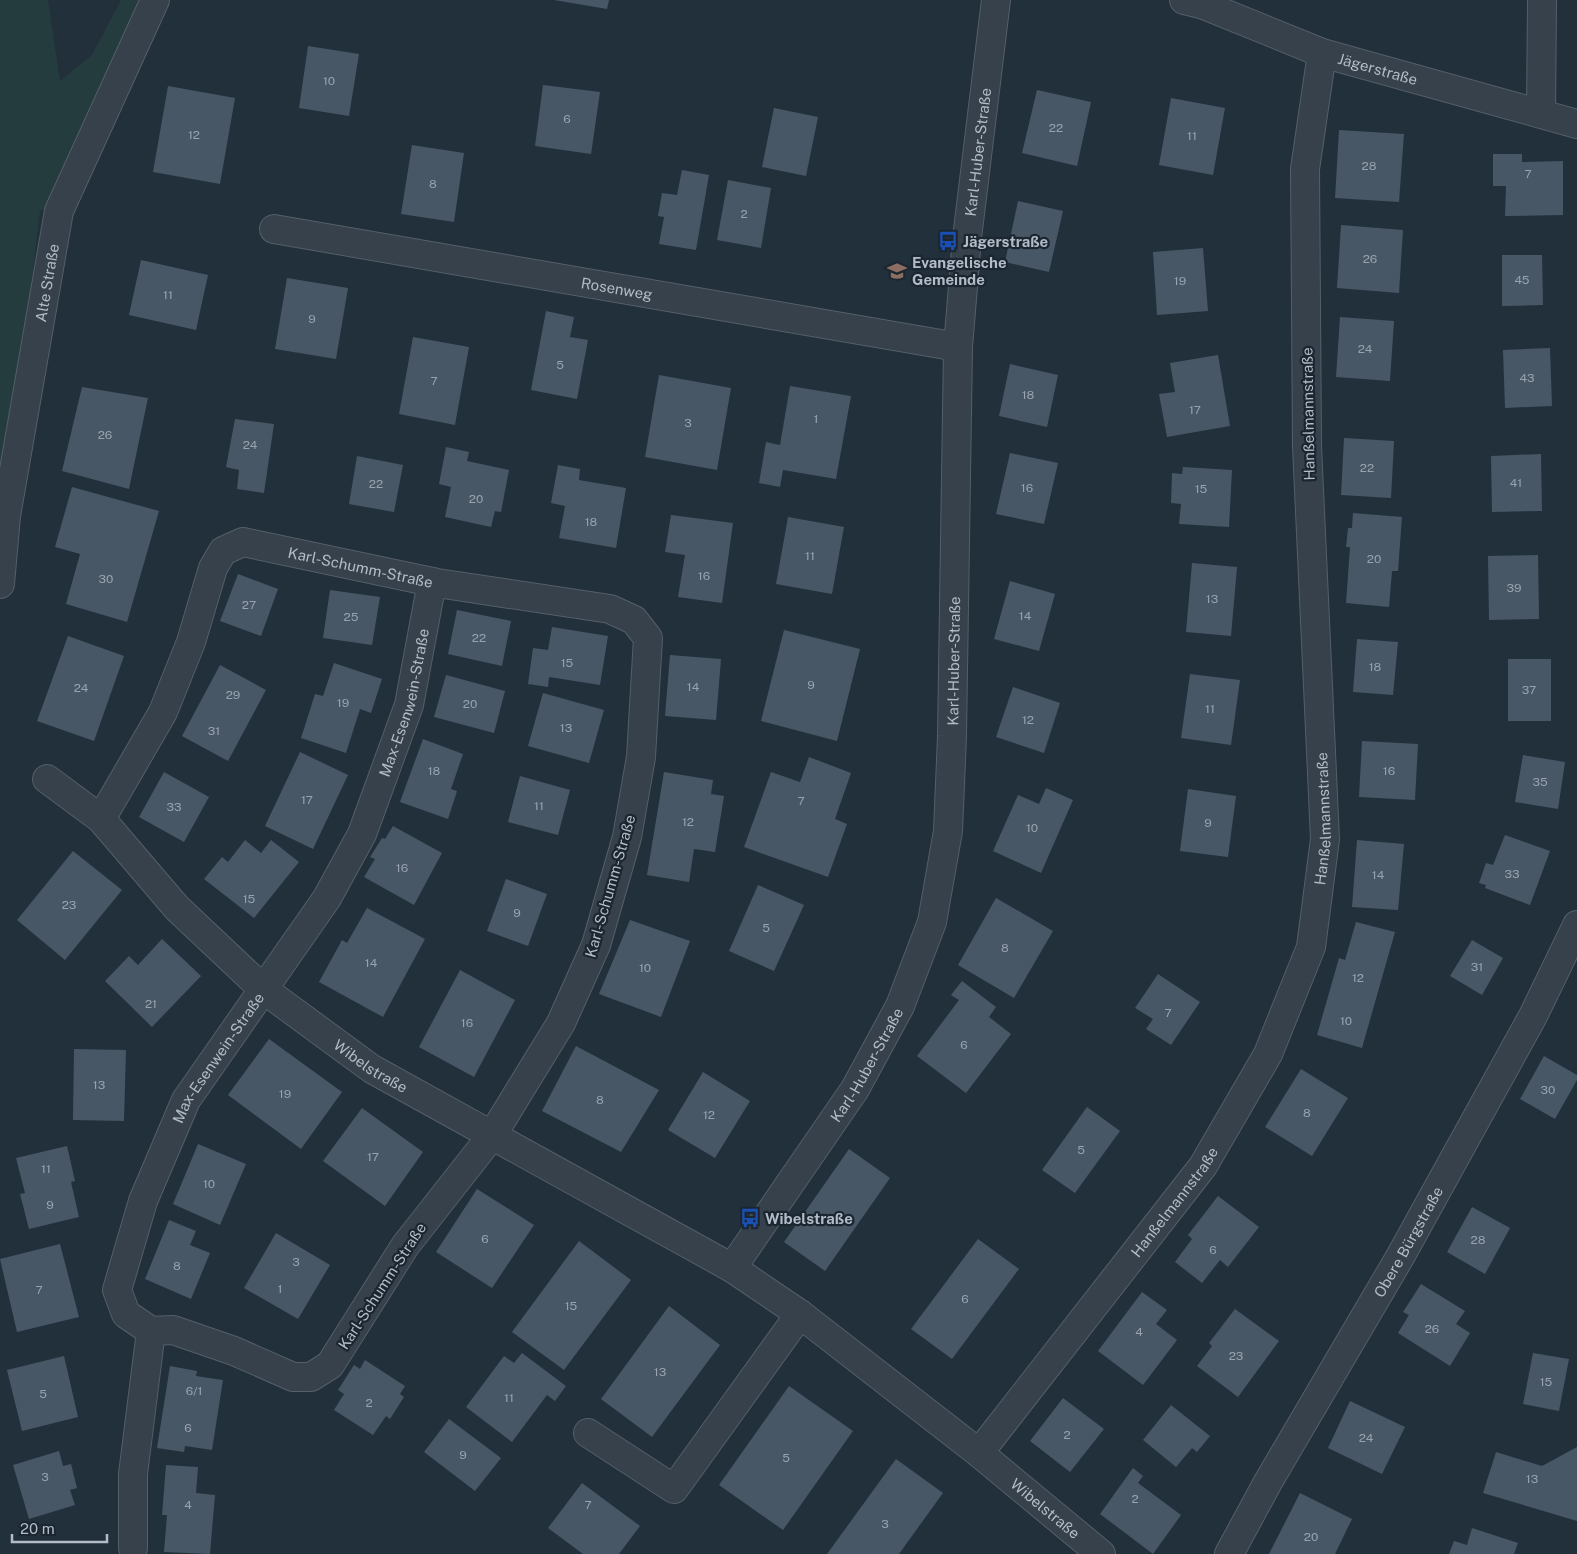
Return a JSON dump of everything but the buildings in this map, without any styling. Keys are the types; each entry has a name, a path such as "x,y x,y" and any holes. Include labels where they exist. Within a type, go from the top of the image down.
{"street":[{"name":"Alte Straße","path":"0,584 6,516 58,211 155,0"},
{"name":"Karl-Huber-Straße","path":"732,1268 855,1089 900,1006 932,922 948,831 952,736 958,347 966,238 996,0"},
{"path":"1541,113 1542,0"},
{"name":"Jägerstraße","path":"1197,2 1322,53 1577,124"},
{"name":"Hanßelmannstraße","path":"979,1452 1203,1166 1268,1054 1311,948 1326,839 1307,446 1304,169 1322,53"},
{"name":"Rosenweg","path":"274,230 958,347"},
{"name":"Karl-Schumm-Straße","path":"101,819 163,712 191,642 213,568 223,551 243,542 432,582 610,609 634,620 648,638 640,766 627,837 596,945 561,1023 493,1134 405,1246 330,1366 311,1377 293,1377 234,1351 173,1330 151,1331"},
{"name":"Max-Esenwein-Straße","path":"151,1331 126,1314 117,1290 143,1201 186,1100 327,898 362,834 409,706 432,582"},
{"name":"Wibelstraße","path":"47,779 78,804 101,819 176,908 263,989 372,1069 493,1134 732,1268 800,1314 979,1452 1101,1554"},
{"name":"Obere Bürgstraße","path":"1229,1554 1268,1482 1400,1257 1533,1016 1577,925"},
{"path":"588,1433 674,1489 800,1314"},
{"path":"132,1548 132,1474 151,1331"}],"green space":[{"path":"0,0 48,0 60,81 92,55 121,0 155,0 59,211 40,210 0,551"}],"place":[{"name":"Jägerstraße","path":"948,241"},
{"name":"Evangelische Gemeinde","path":"897,271"},
{"name":"Wibelstraße","path":"750,1218"}]}
